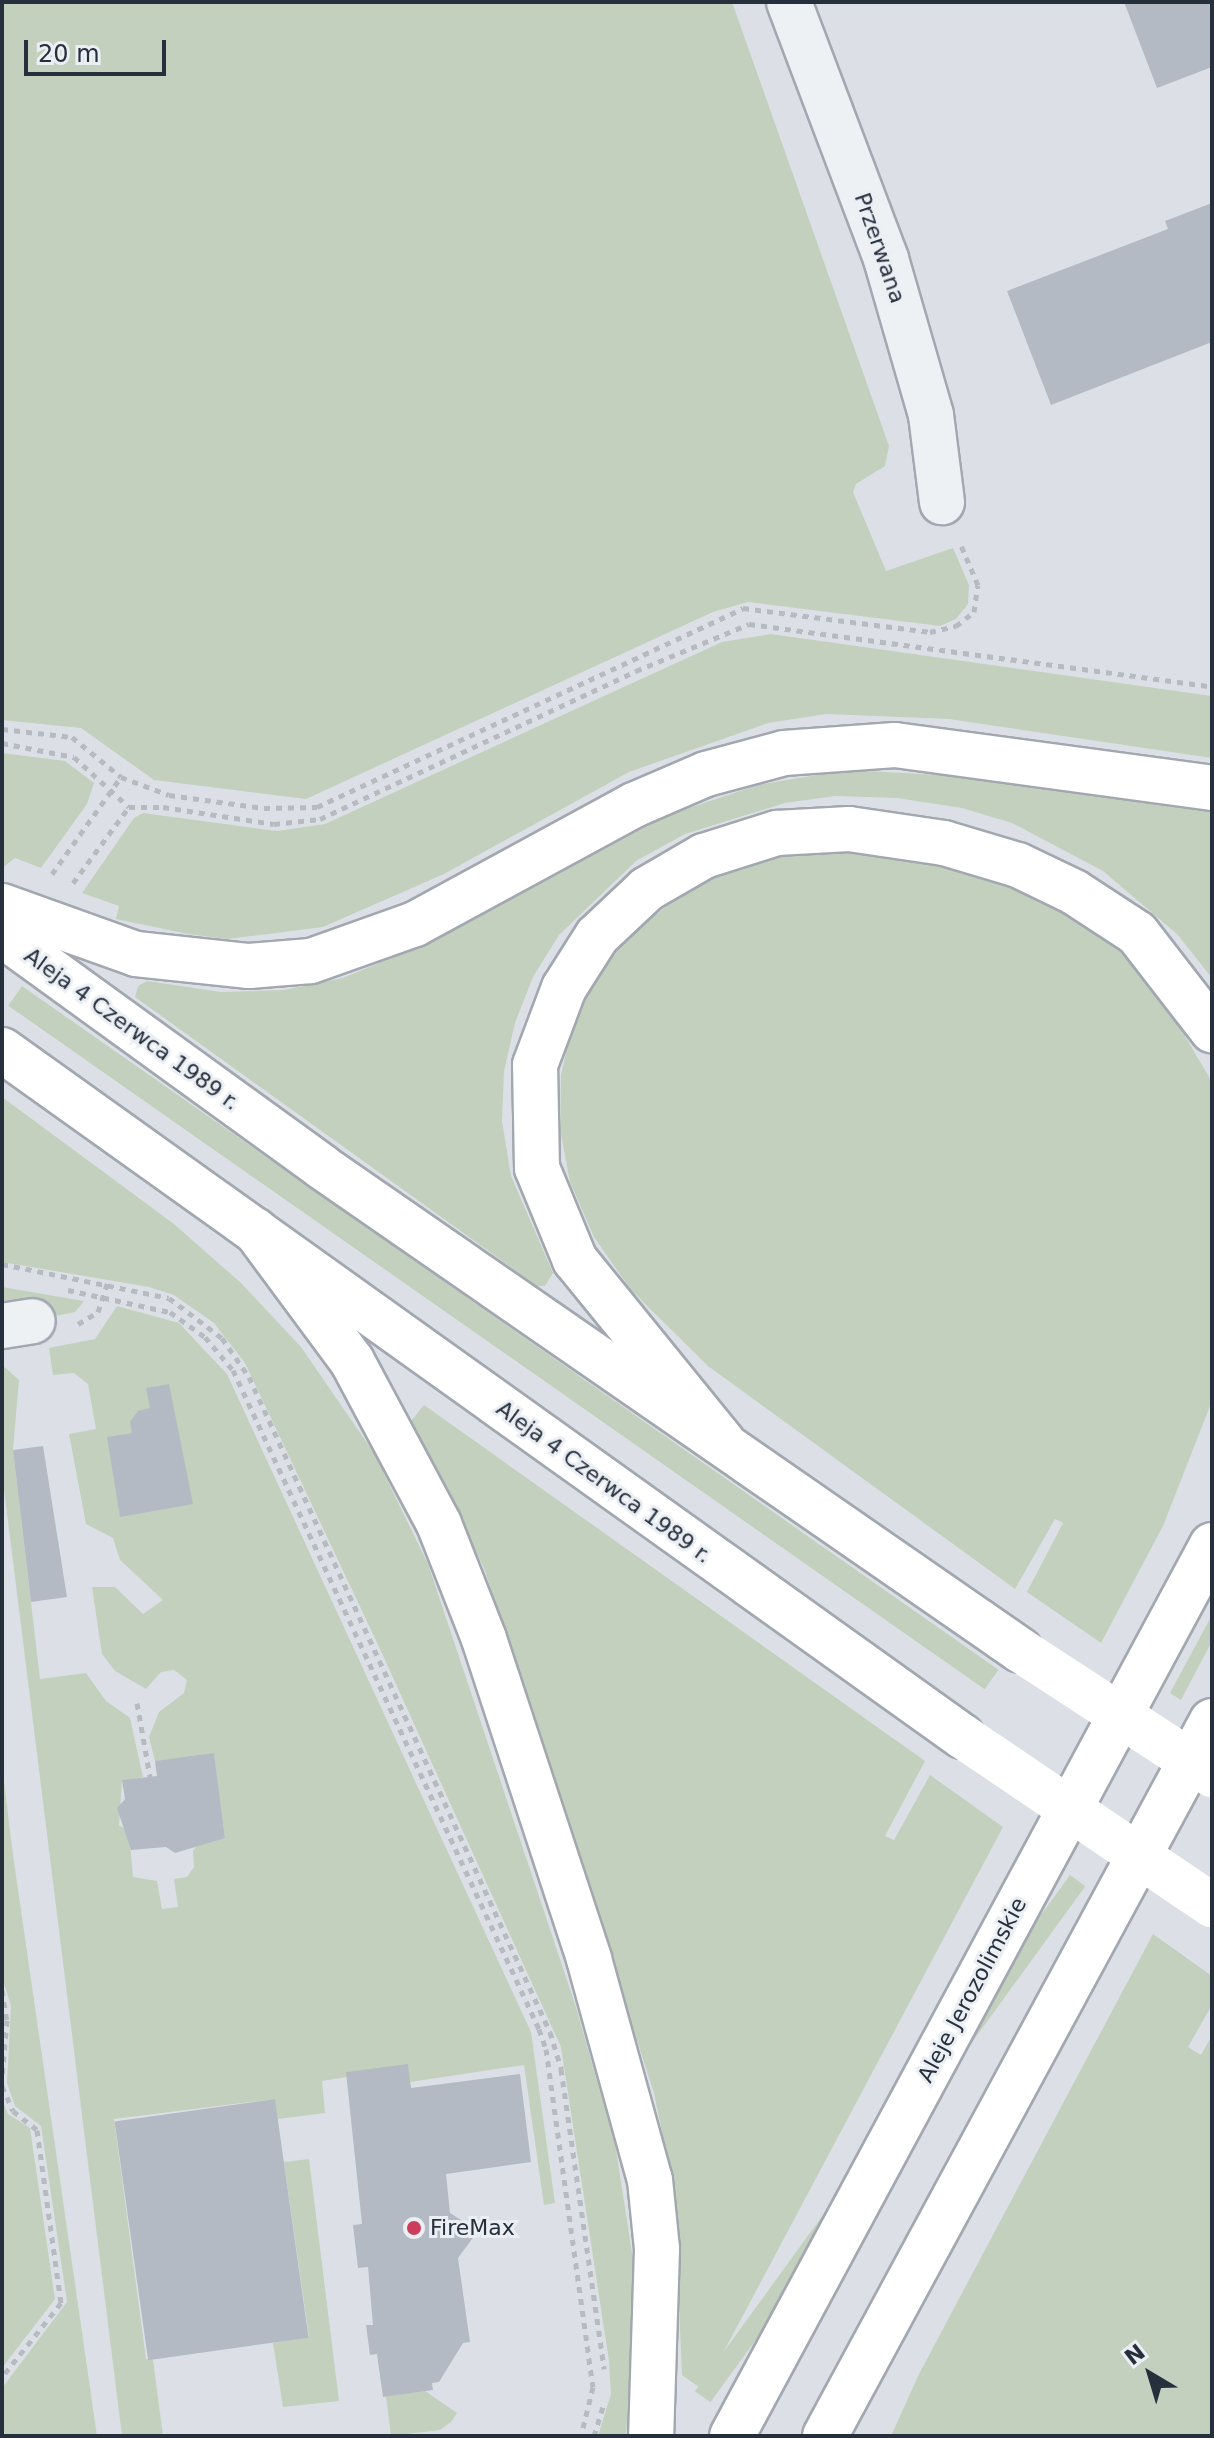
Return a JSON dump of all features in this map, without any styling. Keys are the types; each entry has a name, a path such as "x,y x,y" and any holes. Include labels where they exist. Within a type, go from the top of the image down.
{"main road":[{"path":"2,906 136,954 249,966 311,961 415,924 634,805 706,774 784,753 895,745 1212,788"},
{"path":"723,1442 575,1260 537,1168 535,1065 564,988 597,936 647,889 704,856 777,833 849,829 944,843 1018,865 1074,892 1137,933 1212,1030"},
{"name":"Aleja 4 Czerwca 1989 r.","path":"2,935 322,1167 1020,1650 1212,1775"},
{"name":"Aleja 4 Czerwca 1989 r.","path":"2,1050 962,1736 1212,1905"},
{"path":"255,1230 352,1361 390,1430 439,1524 503,1697 593,1973 650,2180 657,2249 651,2436"},
{"name":"Aleje Jerozolimskie","path":"732,2436 1212,1545"},
{"path":"825,2436 1212,1721"},
{"path":"859,2436 897,2303"}],"street":[{"name":"Przerwana","path":"789,2 886,259 931,415 942,502"}],"path":[{"path":"2,729 72,737 121,777 169,795 264,808 317,807 743,608 930,632 956,626 974,612 978,585 942,502"},
{"path":"2,743 62,751 113,790 129,807 163,807 274,824 320,819 636,671 749,624 1212,687"},
{"path":"51,875 121,777"},
{"path":"73,883 129,807"},
{"path":"2,1264 169,1298 222,1338 249,1377 550,2032 563,2085 605,2381"},
{"path":"122,1299 154,1306 189,1323 221,1353 238,1379 539,2029 546,2049 593,2387 581,2436"},
{"path":"137,1703 150,1777"},
{"path":"2,1990 7,2020 2,2078"},
{"path":"2,2086 13,2111 37,2130 61,2303 2,2377"},
{"path":"594,2436 605,2400"}],"green space":[{"path":"2,2 732,2 889,446 885,466 856,484 853,492 886,571 953,548 969,585 968,604 956,619 940,626 748,602 713,612 306,799 154,780 81,728 2,720"},
{"path":"771,634 1212,696 1212,758 949,719 826,714 768,723 629,772 444,874 323,927 227,939 188,934 116,919 119,906 82,893 134,818 143,813 277,831 325,824 722,642"},
{"path":"2,753 65,761 94,783 87,804 41,868 15,858 2,868"},
{"path":"846,770 979,777 1212,811 1212,978 1177,934 1103,871 1012,823 962,808 897,798 835,796 785,803 685,834 636,861 559,935 533,977 515,1023 504,1071 502,1121 511,1176 553,1273 545,1286 537,1286 135,997 138,986 147,981 221,992 284,990 343,978 442,937 668,815 758,785"},
{"path":"878,849 988,869 1075,913 1116,946 1160,994 1212,1082 1212,1401 1163,1526 1101,1643 1027,1592 1063,1523 1055,1519 1015,1589 708,1366 631,1290 594,1237 570,1182 560,1129 561,1075 573,1022 603,968 635,931 676,899 721,875 768,859 824,850"},
{"path":"22,986 998,1670 985,1689 8,1006"},
{"path":"2,1097 174,1224 241,1283 301,1347 374,1453 428,1564 575,2004 615,2143 632,2253 635,2315 626,2436 598,2436 611,2394 609,2361 561,2047 380,1649 245,1363 214,1323 174,1295 149,1287 2,1262"},
{"path":"2,1287 84,1301 75,1312 45,1318 40,1300 2,1307"},
{"path":"117,1306 179,1323 227,1374 531,2032 555,2203 544,2205 524,2065 410,2082 408,2065 347,2072 347,2077 322,2081 325,2113 278,2119 274,2099 114,2119 146,2359 153,2360 163,2436 122,2436 2,1473 2,1365 19,1380 13,1450 40,1679 86,1673 106,1701 130,1718 143,1777 122,1781 119,1825 129,1832 133,1877 157,1881 162,1909 178,1907 174,1879 187,1877 194,1867 193,1851 199,1842 225,1838 214,1754 155,1761 149,1737 159,1712 184,1693 187,1680 174,1670 161,1672 146,1689 115,1671 102,1654 92,1587 115,1587 143,1614 163,1600 120,1560 113,1538 86,1524 69,1434 96,1429 88,1384 74,1373 53,1375 49,1348 95,1339"},
{"path":"424,1405 925,1761 885,1836 894,1840 930,1775 1003,1827 715,2368 699,2387 682,2375 674,2190 654,2093 484,1568 411,1421"},
{"path":"1212,1615 1212,1641 1181,1700 1170,1693"},
{"path":"2,1765 97,2436 2,2436 2,2388 67,2302 41,2126 15,2106 7,2083 11,2006 2,1977"},
{"path":"1070,1875 1085,1886 710,2402 695,2391"},
{"path":"1153,1934 1212,1976 1212,2005 1188,2047 1201,2055 1212,2035 1212,2436 891,2436 919,2374"},
{"path":"2,2099 8,2114 30,2128 55,2299 2,2368"},
{"path":"309,2159 339,2401 283,2407 273,2343 309,2337 284,2162"},
{"path":"425,2391 457,2413 451,2422 440,2430 391,2436 386,2396"}],"building":[{"path":"1124,2 1212,2 1212,67 1157,88"},
{"path":"1212,203 1212,342 1051,405 1007,291 1168,229 1165,221"},
{"path":"169,1384 193,1504 120,1517 107,1437 132,1433 130,1422 138,1411 150,1408 146,1388"},
{"path":"43,1446 67,1597 31,1602 13,1450"},
{"path":"214,1753 225,1838 175,1853 166,1847 131,1850 117,1808 125,1799 122,1780 157,1776 155,1761"},
{"name":"FireMax","path":"408,2064 411,2088 520,2074 531,2162 446,2174 450,2213 478,2231 458,2258 470,2342 463,2343 439,2382 432,2383 433,2390 383,2397 377,2354 370,2355 366,2325 373,2325 368,2267 358,2268 353,2225 362,2224 346,2072"},
{"path":"275,2099 309,2338 148,2360 115,2122"}],"place":[{"name":"FireMax","path":"414,2228"}]}
